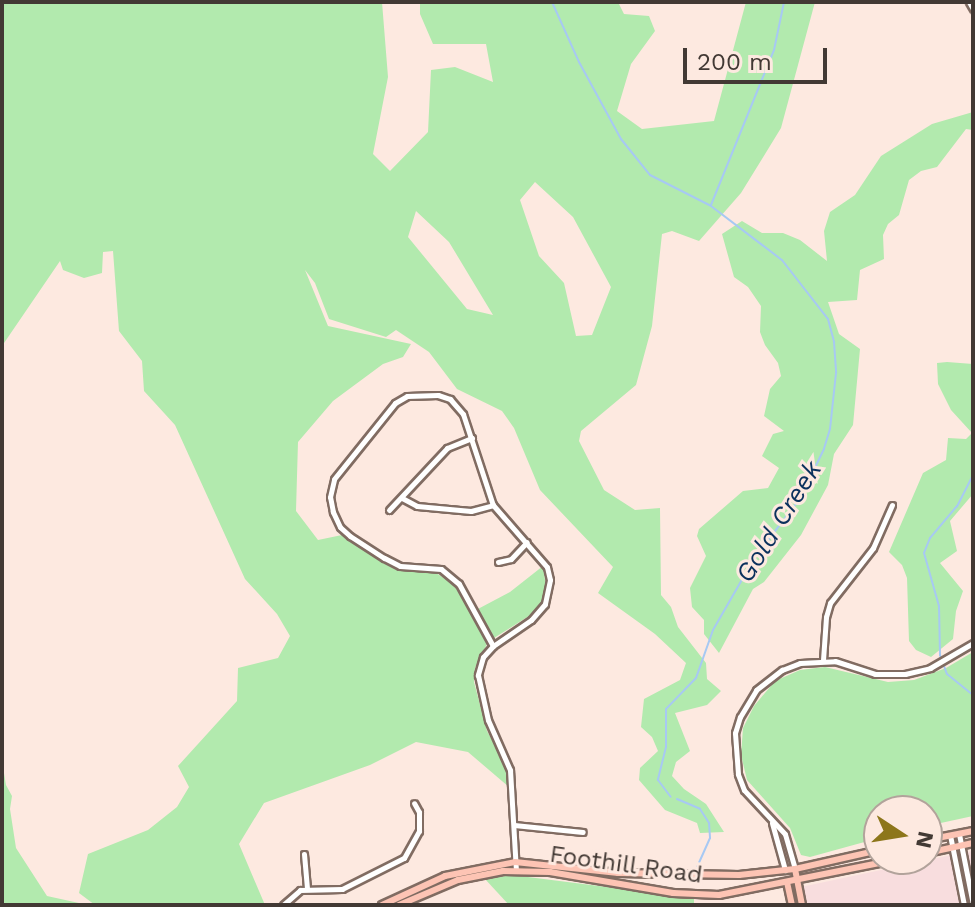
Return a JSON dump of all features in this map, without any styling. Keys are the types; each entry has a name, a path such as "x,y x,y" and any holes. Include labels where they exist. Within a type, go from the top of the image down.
{"main road":[{"path":"943,837 973,831"},
{"path":"943,850 973,843"},
{"name":"Foothill Road","path":"382,905 445,876 515,862 670,875 739,875 795,869 863,854"},
{"name":"Foothill Road","path":"399,905 458,880 516,870 550,872 701,895 863,866"},
{"path":"795,869 802,905"},
{"path":"785,870 792,905"}],"street":[{"path":"969,2 973,9"},
{"path":"493,646 459,584 441,569 400,566 367,548 340,527 330,497 334,479 395,403 407,396 423,393 450,399 463,414 493,505 547,567 548,595 531,620 493,646 483,657 478,675 488,720 510,770 516,870"},
{"path":"389,510 447,448 472,438"},
{"path":"402,498 417,506 444,509 471,511 493,505"},
{"path":"823,660 830,603 873,548 892,505"},
{"path":"498,562 511,559 527,542"},
{"path":"795,869 785,834 744,790 738,774 734,748 740,717 756,690 770,678 800,663 823,660 888,675 930,668 973,643"},
{"path":"283,905 293,894 307,888 342,889 404,858 419,831 419,812 414,803"},
{"path":"771,818 785,870"},
{"path":"514,825 583,832"},
{"path":"959,834 973,905"},
{"path":"950,835 964,905"},
{"path":"304,854 307,888"}],"shaded area":[{"path":"973,851 973,905 969,905 958,854"},
{"path":"956,854 967,905 805,905 801,887 863,874 943,875 943,857"}],"green space":[{"path":"2,2 382,2 388,77 373,154 390,171 428,132 431,70 455,67 493,82 486,44 433,44 420,14 420,2 618,2 624,14 649,16 655,31 631,64 617,111 642,129 714,121 746,2 815,2 781,128 741,193 699,241 672,231 662,234 652,326 636,385 581,431 579,441 604,490 635,510 660,508 661,595 671,607 678,627 706,663 707,679 721,691 707,705 675,713 690,751 676,762 672,776 684,789 706,804 724,832 700,833 697,823 665,810 639,780 640,768 658,751 652,737 641,727 644,699 680,680 686,663 655,634 598,593 613,567 540,490 514,428 502,411 457,389 429,352 396,330 386,337 329,319 315,283 305,270 328,326 411,344 403,357 383,364 333,401 298,442 296,511 318,540 342,535 395,569 436,573 454,584 487,644 475,668 474,682 487,731 505,763 509,787 468,752 416,742 370,765 264,803 239,844 265,905 95,905 79,893 88,854 148,830 177,807 189,787 178,766 237,701 238,668 278,658 290,636 277,614 245,579 175,425 144,391 142,361 119,331 113,251 103,252 102,273 84,278 63,270 60,261 2,346","holes":["535,182 573,217 611,287 592,335 576,336 564,283 539,256 520,200","416,211 449,242 493,315 467,309 408,237"]},
{"path":"973,112 973,130 966,129 937,167 921,171 909,180 899,215 888,224 883,235 884,259 860,270 857,300 828,302 839,334 860,349 853,425 834,454 828,485 801,535 764,582 753,589 719,653 704,634 704,620 692,607 690,588 706,556 697,536 699,529 743,491 768,488 779,468 762,456 773,434 784,431 764,416 770,389 781,376 778,363 760,332 761,306 748,287 734,277 722,234 742,221 762,233 783,233 800,240 827,261 824,231 830,212 855,195 881,156 932,124"},
{"path":"937,363 973,364 973,494 950,521 957,551 940,563 963,591 956,611 953,639 931,657 916,650 909,641 907,578 902,565 889,552 923,473 946,460 948,438 966,439 972,433 951,410 938,384"},
{"path":"543,566 546,587 541,603 532,614 494,638 476,610 510,592"},
{"path":"973,652 973,816 943,823 943,795 863,795 863,842 810,857 801,855 790,828 747,780 741,755 743,728 754,706 775,681 800,670 825,667 888,682 914,680 946,668"},
{"path":"2,761 6,785 12,796 10,809 16,848 47,896 88,905 2,905"},
{"path":"512,875 694,898 694,905 509,905 485,879"}],"waterway":[{"name":"Gold Creek","path":"552,2 579,62 621,139 650,175 711,206 782,260 828,319 834,342 836,373 830,429 824,449 799,500 755,557 713,630 696,678 666,709 666,747 658,780 671,797"},
{"path":"711,205 774,50 784,2"},
{"path":"973,475 957,506 930,538 924,553 939,606 940,655 947,674 973,695"},
{"name":"Gold Creek","path":"677,799 700,809 709,823 710,838 696,870"}]}
